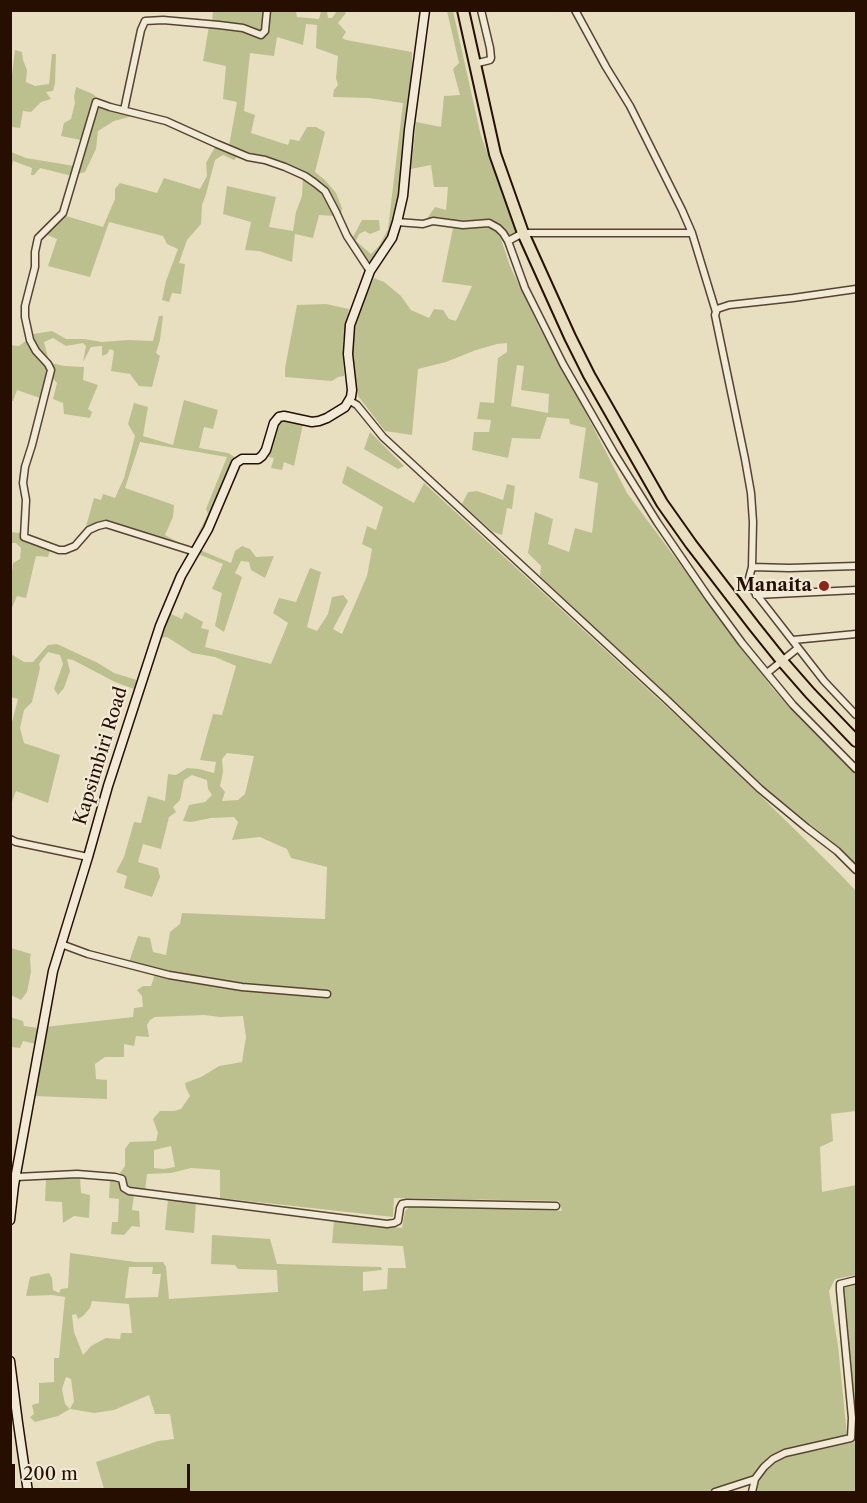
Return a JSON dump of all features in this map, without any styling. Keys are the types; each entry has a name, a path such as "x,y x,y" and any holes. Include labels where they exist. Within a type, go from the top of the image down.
{"highway":[{"path":"464,10 495,154 524,233 570,337 610,412 662,502 710,571 782,661 856,741"}],"street":[{"path":"124,110 141,30 145,21 163,20 219,25 243,28 261,35 265,31 267,10"},
{"path":"424,10 398,222 392,238 370,271 350,325 348,354 352,390 350,401 357,405 383,437 760,789 837,851 856,870"},
{"path":"474,64 491,58 481,10"},
{"path":"574,10 630,106 692,233 716,312 716,323 749,483 753,522 752,567 748,582 798,648 856,715"},
{"path":"195,552 106,524 90,530 75,546 65,550 58,550 24,537 25,467 51,370 32,345 25,317 25,306 35,267 34,257 38,238 63,213 96,102 166,121 217,144 305,176 325,191 346,236 370,271"},
{"path":"398,222 423,224 433,221 463,225 489,223 498,228 508,242 525,288 546,331 634,486 742,643 809,722 856,769"},
{"path":"508,242 524,233 692,233"},
{"path":"716,312 724,306 856,289"},
{"name":"Kapsimbiri Road","path":"10,1220 13,1183 53,971 111,776 160,626 181,576 208,529 236,463 242,459 258,459 262,456 279,417 319,422 335,414 350,401"},
{"path":"596,421 610,412"},
{"path":"752,567 856,566"},
{"path":"698,580 710,571"},
{"path":"756,595 856,590"},
{"path":"793,640 856,634"},
{"path":"767,673 798,648"},
{"path":"10,839 88,857"},
{"path":"61,944 88,954 179,977 242,987 327,994"},
{"path":"13,1183 77,1174 115,1177 122,1179 124,1188 129,1191 387,1224 398,1221 400,1208 402,1204 407,1203 556,1206"},
{"path":"752,1492 755,1479 773,1459 785,1453 854,1437 840,1284 856,1281"},
{"path":"10,1361 14,1423 28,1492"},
{"path":"716,1492 755,1479"}],"green space":[{"path":"269,10 296,11 297,17 319,19 321,11 327,11 328,18 332,18 337,11 344,11 346,13 338,23 346,32 342,38 412,52 412,71 395,222 385,246 369,262 348,236 342,222 353,237 362,220 379,220 380,230 370,234 365,231 359,234 356,241 371,254 379,246 388,229 403,103 369,98 333,97 338,85 336,78 338,56 316,48 317,25 306,24 303,45 277,37 274,56 250,53 244,111 255,115 251,133 288,145 290,139 299,141 307,127 316,127 325,132 315,172 336,193 342,208 341,215 326,188 310,176 287,164 229,146 237,102 223,99 226,66 203,61 209,26 243,31 260,38 268,31"},
{"path":"213,11 263,11 264,27 258,31 212,22"},
{"path":"447,11 453,11 481,136 517,232 508,236 500,225 488,219 458,221 438,217 426,220 435,207 446,210 448,187 434,187 431,165 411,169 416,122 441,127 444,96 460,95 453,69 459,63"},
{"path":"15,50 22,52 27,70 26,82 35,86 49,84 52,54 56,54 55,83 53,91 46,92 51,99 41,102 31,112 23,111 20,128 12,127 11,135 11,83"},
{"path":"76,87 93,94 99,100 92,105 81,140 61,136 64,123 71,119"},
{"path":"98,106 133,116 114,121 98,131 96,149 85,172 78,174"},
{"path":"215,147 238,156 234,160 223,155 215,160 202,205 201,224 187,240 179,263 185,264 181,294 172,293 169,302 162,300 166,281 178,249 167,244 163,236 109,222 90,277 48,266 57,239 45,234 66,216 103,227 115,199 115,189 120,183 157,193 164,178 200,189 207,176 206,163"},
{"path":"11,152 26,158 74,166 72,176 40,168 34,175 31,175 32,168 13,161 11,173"},
{"path":"303,177 322,191 335,216 319,215 313,238 295,234 292,262 259,251 245,250 251,222 223,214 227,186 276,197 269,227 293,231 296,212 302,196"},
{"path":"488,225 495,230 540,329 627,493 773,689 856,775 856,866 842,850 764,787 540,576 541,566 528,553 535,512 553,519 548,544 569,552 575,528 592,533 598,483 579,478 586,428 570,424 569,419 547,417 540,439 512,438 508,458 472,450 474,432 489,432 491,420 477,419 480,402 494,403 498,358 507,352 507,343 476,350 446,362 418,369 412,435 385,431 358,396 352,362 355,328 359,310 374,278 384,282 401,296 411,310 429,318 434,309 443,310 449,319 456,321 472,286 442,282 453,228","holes":["517,365 524,366 521,390 549,394 548,413 511,406"]},
{"path":"326,304 349,309 343,342 344,376 332,381 285,377 297,305"},
{"path":"159,316 163,316 156,353 160,356 152,387 139,386 130,374 111,371 114,351 110,349 102,356 102,346 91,347 83,362 86,346 83,343 66,346 53,338 44,342 48,358 34,343 33,334 52,331 66,339 102,342 153,341"},
{"path":"27,340 48,369 40,398 17,390 11,401 10,345 19,346"},
{"path":"52,363 84,367 83,380 98,385 88,409 92,412 90,418 64,414 63,403 53,399 57,383 53,379"},
{"path":"184,400 218,410 213,429 204,427 199,448 228,453 236,458 193,549 191,548 208,514 206,509 227,457 140,442 125,488 174,505 173,517 165,535 187,547 107,522 97,523 85,530 94,498 101,500 103,494 115,498 124,478 135,436 128,424 134,403 148,407 143,436 173,445"},
{"path":"282,420 303,424 294,466 284,462 282,470 271,468 274,458 268,457 278,422"},
{"path":"370,432 404,466 398,469 364,449"},
{"path":"347,466 414,503 424,483 718,754 856,891 856,1111 831,1114 833,1141 820,1147 822,1192 856,1185 856,1275 835,1279 829,1291 838,1346 847,1435 787,1449 764,1462 752,1476 706,1492 105,1492 96,1462 158,1441 174,1439 170,1414 155,1414 149,1395 114,1410 94,1413 70,1409 58,1416 35,1422 30,1417 34,1414 32,1405 39,1403 39,1383 54,1382 54,1358 59,1358 65,1297 26,1296 30,1277 49,1273 53,1290 59,1293 61,1289 68,1288 70,1253 135,1262 163,1262 166,1267 169,1299 278,1292 277,1270 238,1269 235,1265 211,1264 212,1235 270,1239 277,1264 381,1267 382,1270 363,1272 363,1291 387,1289 388,1268 406,1268 403,1246 332,1243 334,1220 402,1228 405,1211 410,1206 562,1211 559,1201 394,1198 393,1217 220,1198 220,1170 191,1168 171,1173 147,1174 145,1191 126,1187 120,1173 125,1166 125,1149 130,1142 156,1141 158,1133 153,1119 160,1111 181,1109 190,1096 185,1083 219,1066 242,1062 246,1037 243,1016 155,1017 147,1025 149,1037 136,1036 134,1046 124,1044 124,1057 105,1057 95,1064 96,1079 107,1080 107,1099 34,1096 45,1027 133,1017 134,1008 143,1007 142,996 137,990 143,986 151,986 155,974 208,985 329,996 329,991 216,981 155,970 129,962 138,936 150,938 153,952 166,955 170,932 180,924 182,913 325,919 327,867 291,858 287,849 260,837 232,840 238,822 234,817 183,821 189,805 205,802 212,795 208,789 207,780 192,775 184,780 180,800 173,807 176,812 169,817 161,849 143,844 138,862 158,868 160,877 152,897 124,888 127,876 116,872 124,857 134,822 141,823 148,796 165,801 168,774 176,775 187,768 214,773 216,762 200,760 213,714 222,715 236,666 215,657 192,653 167,637 160,638 169,613 182,619 185,612 203,622 201,628 209,630 205,647 271,664 288,623 273,613 279,598 296,602 310,568 321,572 307,627 317,631 328,614 332,597 343,595 348,601 333,629 342,634 367,576 372,549 362,544 367,526 376,530 383,507 342,483","holes":["227,753 254,756 245,794 238,800 222,801 225,792 220,786 223,772 222,759","171,1146 175,1167 154,1168 154,1150","129,1267 153,1267 152,1274 161,1274 158,1297 125,1298","92,1301 129,1304 132,1333 121,1333 120,1339 106,1338 91,1346 83,1355 74,1332 72,1315 76,1314 78,1319 90,1308","66,1377 71,1379 74,1401 70,1409 65,1404 62,1389"]},
{"path":"507,484 515,486 512,509 507,508 502,535 493,532 462,504 468,492 477,491 503,500"},
{"path":"11,532 20,533 21,540 50,550 48,557 36,556 26,598 17,596 11,610 11,572 13,563 20,559 21,548 16,543 11,543"},
{"path":"242,546 250,549 256,557 274,556 265,578 251,570 249,562 241,561 235,573 242,577 224,632 215,626 222,593 212,589 223,564 198,554 200,550 231,563 235,551"},
{"path":"57,644 114,673 137,680 134,689 67,659 70,671 64,688 58,695 54,689 63,664 60,655 48,652 39,664 32,702 24,710 20,728 24,743 60,755 48,803 16,791 11,804 11,726 18,699 11,697 11,654 24,662 33,662 48,645"},
{"path":"11,948 31,954 31,972 27,992 21,1000 11,995"},
{"path":"10,1017 23,1021 24,1026 39,1028 36,1044 23,1041 20,1048 11,1047"},
{"path":"80,1177 81,1193 90,1195 89,1218 74,1216 63,1223 62,1202 45,1201 46,1178"},
{"path":"110,1179 121,1182 124,1193 134,1195 132,1210 139,1211 140,1227 132,1226 124,1235 111,1234 112,1222 118,1222 119,1199 109,1198"},
{"path":"168,1199 196,1202 194,1233 165,1230"},
{"path":"856,1283 856,1433 842,1286"},
{"path":"856,1442 856,1492 755,1492 765,1469 773,1462 784,1457"}],"place":[{"name":"Manaita","path":"824,586"}]}
